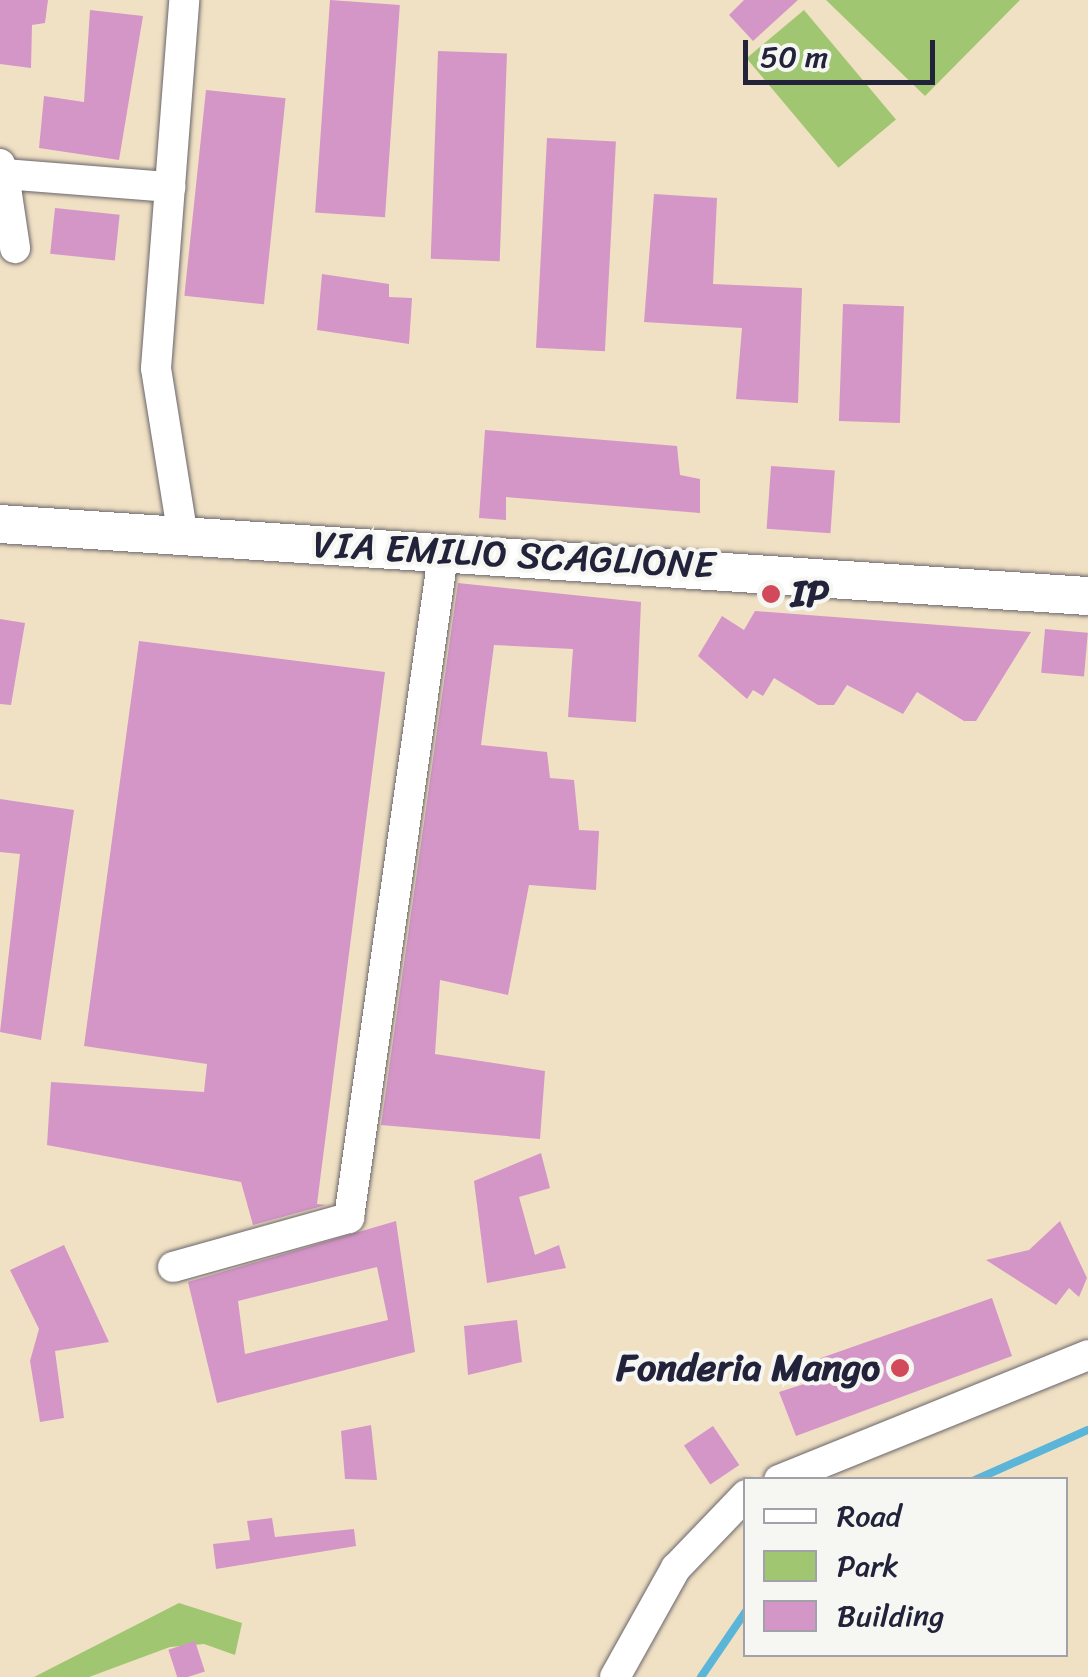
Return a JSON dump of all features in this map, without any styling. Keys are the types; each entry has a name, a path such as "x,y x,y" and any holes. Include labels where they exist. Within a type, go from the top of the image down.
{"main road":[{"name":"VIA EMILIO SCAGLIONE","path":"0,524 444,555 741,567 1088,596"}],"street":[{"path":"183,537 156,368 184,0"},
{"path":"14,248 2,169 170,188"},
{"path":"173,1267 348,1218 444,555"},
{"path":"787,1477 1088,1356"},
{"path":"615,1677 676,1568 743,1498"}],"green space":[{"path":"826,0 1020,0 925,96"},
{"path":"804,10 896,120 838,168 747,58"},
{"path":"179,1603 242,1623 235,1655 204,1644 170,1647 89,1677 34,1677"}],"building":[{"path":"0,0 48,0 45,23 32,25 31,68 0,64"},
{"path":"330,0 400,5 385,217 315,212"},
{"path":"744,0 798,0 753,41 729,15"},
{"path":"90,10 143,16 119,160 39,148 44,96 84,102"},
{"path":"438,51 507,53 500,261 431,259"},
{"path":"206,90 286,98 264,304 184,296"},
{"path":"547,138 616,142 605,351 536,348"},
{"path":"654,194 717,198 713,284 802,288 798,403 736,399 742,328 644,322"},
{"path":"55,208 120,215 115,261 50,254"},
{"path":"322,274 389,284 389,297 412,298 409,344 317,330"},
{"path":"843,304 904,306 900,423 839,421"},
{"path":"485,430 677,446 680,475 700,479 700,513 506,497 506,520 479,518"},
{"path":"771,466 835,470 830,533 767,529"},
{"path":"458,583 641,602 636,722 568,717 573,649 494,645 481,745 547,752 550,778 574,780 579,830 599,831 596,890 529,885 508,995 440,980 435,1054 545,1071 540,1139 381,1125"},
{"path":"755,611 1031,632 976,721 964,721 917,692 903,714 847,685 834,705 818,705 774,678 763,696 753,690 747,699 698,656 722,616 744,630"},
{"path":"0,619 25,623 11,705 0,704"},
{"path":"1045,629 1088,633 1084,677 1041,673"},
{"path":"139,641 385,672 317,1204 326,1205 253,1225 241,1182 47,1145 51,1082 204,1092 207,1064 84,1046"},
{"path":"0,799 74,810 41,1040 0,1032 20,854 0,852"},
{"path":"541,1153 550,1188 519,1197 535,1255 559,1245 566,1268 487,1283 474,1181"},
{"path":"396,1221 415,1352 217,1403 188,1282","holes":["377,1267 388,1320 245,1354 238,1301"]},
{"path":"1060,1221 1087,1278 1079,1297 1069,1288 1056,1305 986,1260 1029,1250"},
{"path":"64,1245 109,1342 55,1351 64,1418 40,1422 30,1361 39,1329 10,1270"},
{"name":"Fonderia Mango","path":"992,1298 1012,1356 796,1436 779,1392 823,1378 818,1359"},
{"path":"517,1320 522,1362 468,1375 464,1326"},
{"path":"371,1425 377,1480 345,1479 341,1431"},
{"path":"713,1426 739,1465 710,1485 684,1446"},
{"path":"272,1518 275,1537 354,1529 356,1546 216,1569 213,1544 250,1540 247,1521"},
{"path":"195,1641 205,1671 177,1677 168,1650"}],"waterway":[{"path":"982,1477 1088,1430"},
{"path":"701,1677 743,1615"}],"place":[{"name":"IP","path":"771,594"},
{"name":"Fonderia Mango","path":"900,1368"}]}
